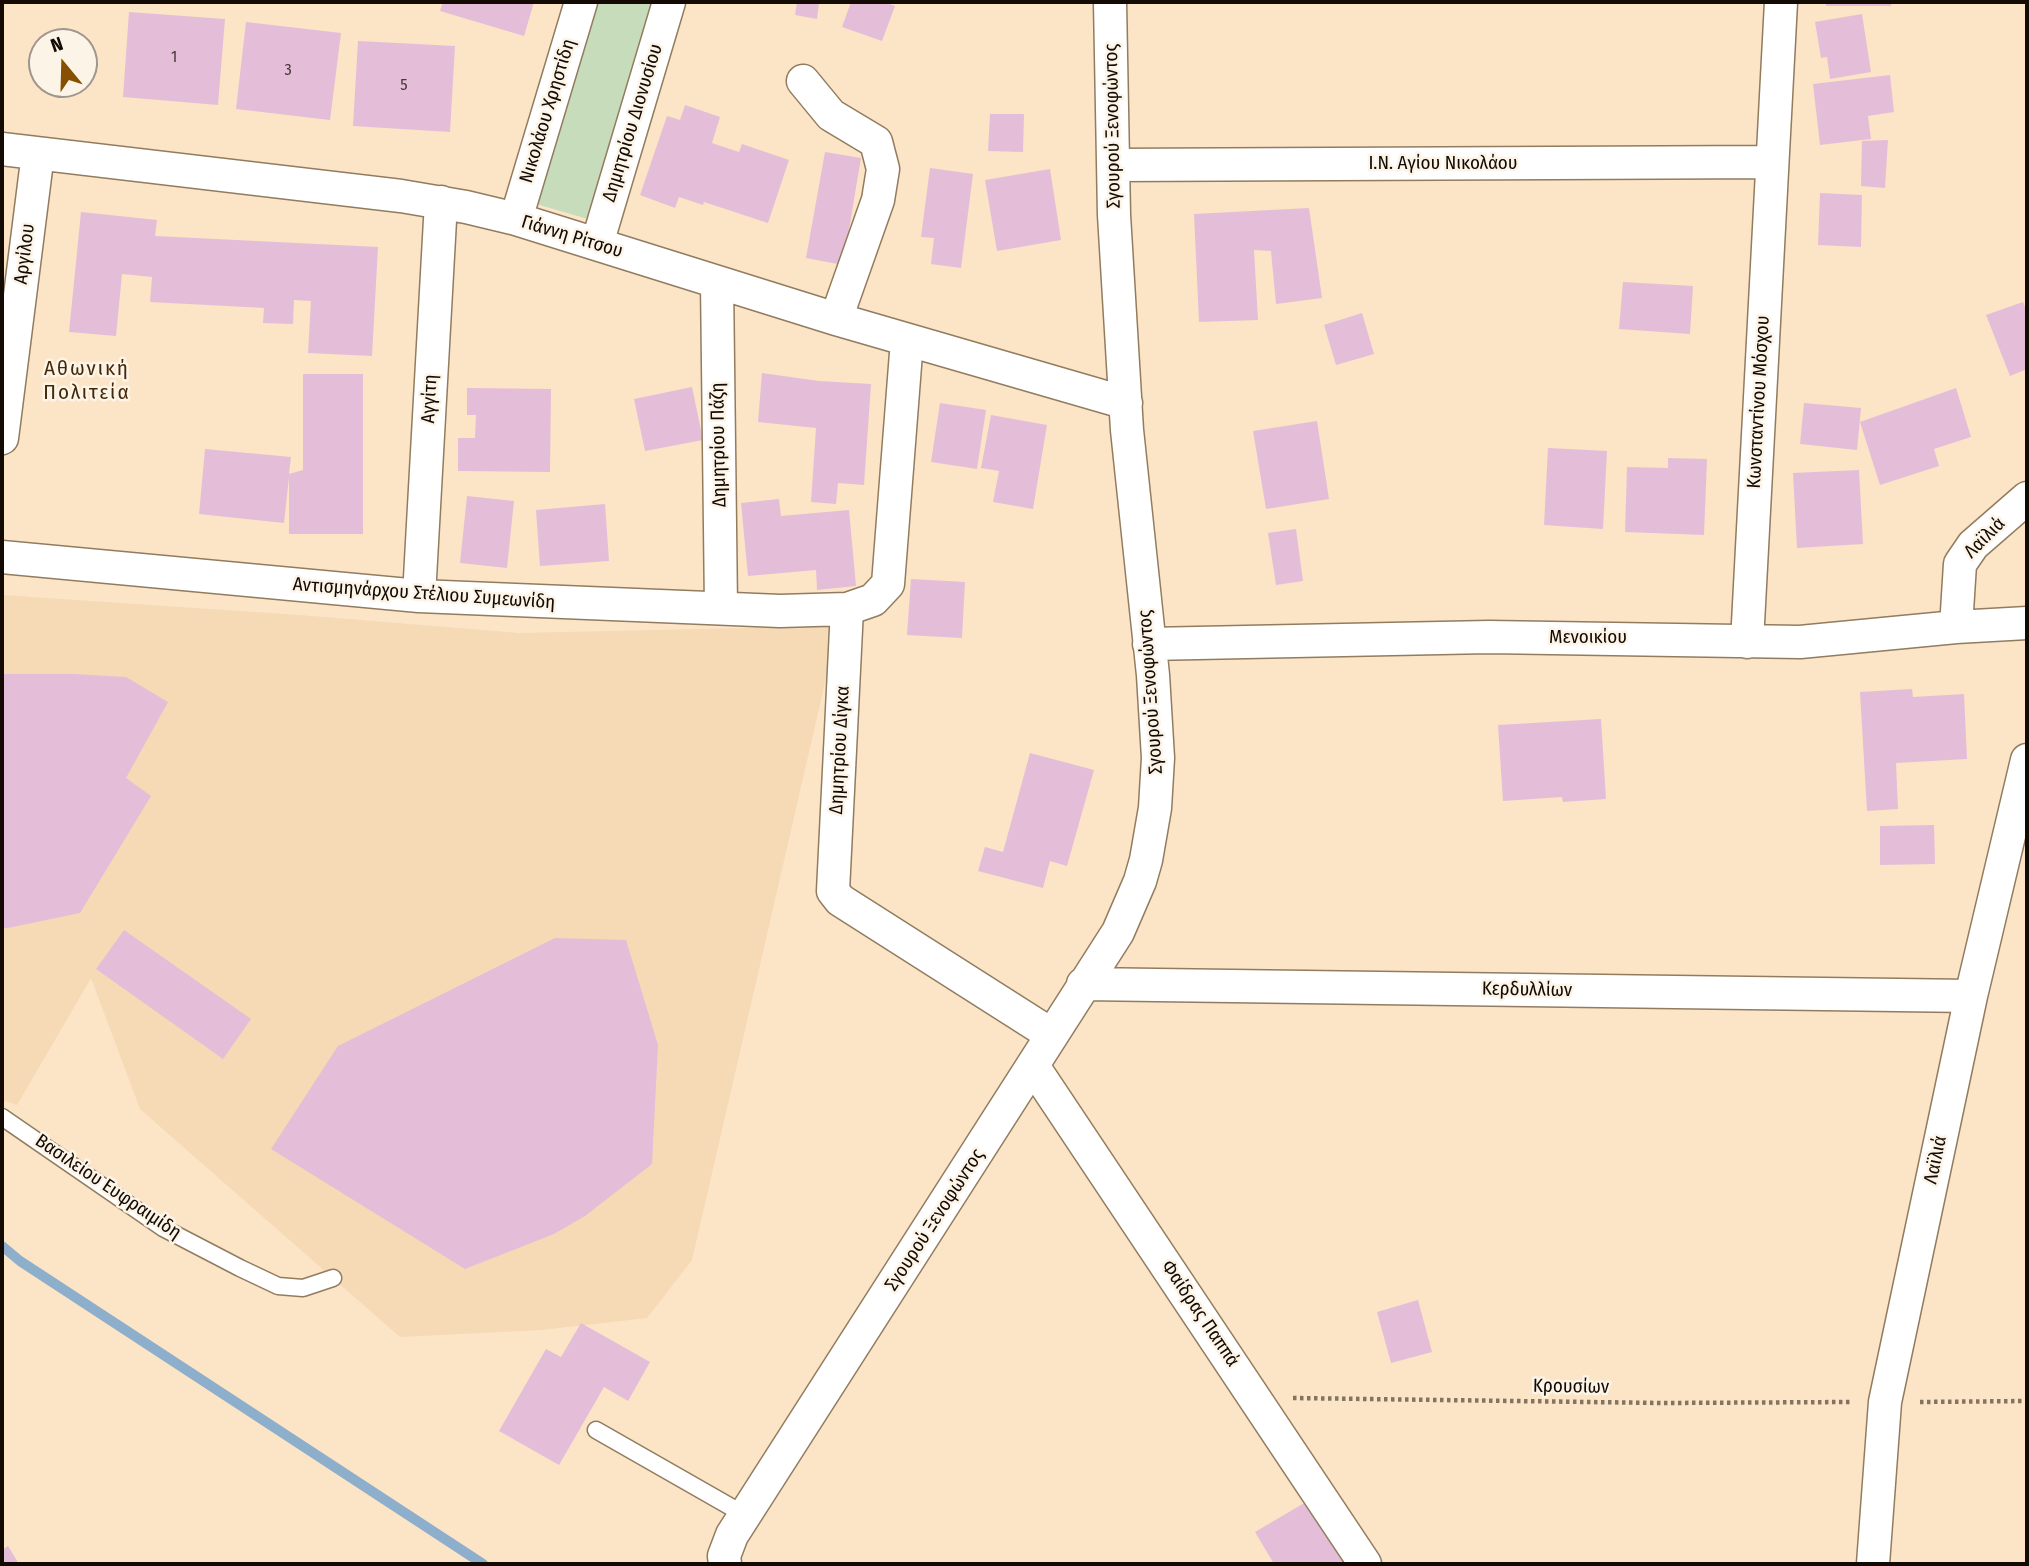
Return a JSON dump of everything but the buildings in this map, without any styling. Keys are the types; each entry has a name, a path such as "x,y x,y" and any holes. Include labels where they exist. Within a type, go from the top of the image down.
{"street":[{"name":"Νικολάου Χρηστίδη","path":"516,219 581,2"},
{"name":"Δημητρίου Διονυσίου","path":"597,244 669,2"},
{"name":"Σγουρού Ξενοφώντος","path":"724,1560 732,1535 1118,932 1140,881 1152,834 1158,785 1158,758 1149,644 1129,466 1114,215 1110,2"},
{"name":"Κωνσταντίνου Μόσχου","path":"1747,642 1781,2"},
{"path":"803,80 831,115 876,142 883,169 878,200 836,319"},
{"name":"Γιάννη Ρίτσου","path":"2,149 441,202 516,219 836,319 1126,403"},
{"name":"Αργίλου","path":"2,438 38,153"},
{"name":"Ι.Ν. Αγίου Νικολάου","path":"1113,165 1772,162"},
{"name":"Αγγίτη","path":"419,596 441,202"},
{"name":"Δημητρίου Πάζη","path":"717,282 721,608"},
{"path":"847,609 873,600 888,584 907,340"},
{"name":"Λαϊλιά","path":"1956,627 1960,564 1973,545 2027,498"},
{"name":"Αντισμηνάρχου Στέλιου Συμεωνίδη","path":"2,557 419,596 780,611 847,609"},
{"name":"Δημητρίου Δίγκα","path":"847,609 833,891 840,900 1052,1035"},
{"name":"Μενοικίου","path":"1149,644 1489,637 1801,642 2027,623"},
{"name":"Λαϊλιά","path":"1872,1564 1885,1402 1971,996 2027,760"},
{"name":"Κερδυλλίων","path":"1083,984 1971,996"},
{"name":"Φαίδρας Παππά","path":"1033,1066 1365,1564"}],"lane":[{"name":"Βασιλείου Ευφραιμίδη","path":"2,1117 163,1228 240,1268 278,1286 303,1288 333,1278"},
{"path":"596,1430 745,1515"}],"path":[{"name":"Κρουσίων","path":"1256,1398 1662,1403 2027,1401"}],"shaded area":[{"path":"2,595 519,633 838,626 692,1260 647,1318 541,1330 400,1337 140,1109 91,978 17,1105 2,1100"}],"green space":[{"path":"592,2 656,2 591,220 533,203"}],"waterway":[{"path":"2,1246 20,1261 483,1564"}],"district":[{"name":"Αθωνική Πολιτεία","path":"87,381"}]}
